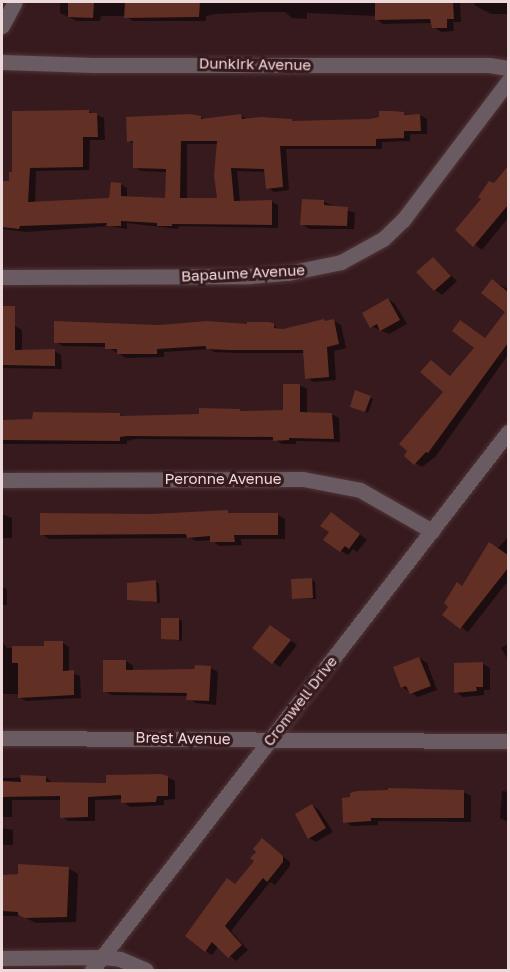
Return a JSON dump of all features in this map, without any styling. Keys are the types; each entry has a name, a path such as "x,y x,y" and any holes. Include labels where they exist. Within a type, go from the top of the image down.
{"street":[{"path":"2,26 15,2"},
{"name":"Dunkirk Avenue","path":"2,62 93,65 489,65 508,68"},
{"name":"Bapaume Avenue","path":"2,277 250,276 288,273 341,262 383,239 403,220 508,81"},
{"name":"Cromwell Drive","path":"92,970 508,432"},
{"name":"Peronne Avenue","path":"2,480 303,479 360,490 432,531"},
{"name":"Brest Avenue","path":"2,738 508,741"},
{"path":"2,958 102,957 120,959 146,970"}],"building":[{"path":"68,2 94,2 93,18 68,17"},
{"path":"125,2 200,2 199,17 124,18"},
{"path":"375,2 453,2 454,19 447,19 447,28 432,28 430,19 375,20"},
{"path":"89,110 89,113 97,113 98,137 83,137 83,167 30,168 28,202 109,198 111,182 121,183 121,196 165,198 166,169 133,168 133,141 127,142 126,117 191,114 201,116 201,119 241,114 242,119 261,117 292,119 292,121 370,119 379,117 379,111 393,111 404,112 404,115 420,114 421,131 404,131 404,138 376,139 376,146 280,146 283,187 266,189 264,169 231,168 234,201 272,200 272,225 172,224 172,226 157,226 157,223 121,221 121,226 106,226 107,223 20,226 19,229 2,227 2,181 9,181 9,172 12,172 12,111","holes":["181,141 217,141 214,175 217,198 180,198"]},
{"path":"508,166 508,205 473,247 455,230 481,199 478,197 489,181 494,183"},
{"path":"302,199 324,200 324,205 348,207 347,226 300,225"},
{"path":"433,257 451,276 434,291 416,272"},
{"path":"492,279 508,292 508,343 428,453 426,452 414,465 404,456 407,451 399,444 443,392 420,372 431,360 450,376 474,348 452,331 460,320 485,338 505,312 481,293"},
{"path":"388,298 400,320 380,331 377,324 370,328 362,313"},
{"path":"2,306 15,306 15,350 55,349 55,366 2,365"},
{"path":"324,319 325,321 334,319 339,344 327,347 329,377 305,379 303,350 229,350 206,349 206,346 157,349 157,354 117,354 117,349 105,349 105,343 54,343 54,321 159,325 207,321 247,324 247,322 268,322 274,323 274,328 283,329"},
{"path":"283,384 300,384 300,412 332,413 334,439 289,438 289,440 273,441 273,437 127,436 120,437 120,441 2,440 2,420 32,419 33,412 120,413 120,416 199,414 199,408 240,409 240,411 283,410"},
{"path":"355,390 371,396 365,412 350,407"},
{"path":"228,510 228,513 278,513 278,535 234,535 235,542 210,542 210,536 187,538 186,534 40,535 40,513 151,514"},
{"path":"331,512 360,534 349,549 345,546 340,552 323,540 329,532 320,526"},
{"path":"489,542 508,555 508,568 460,629 442,615 448,607 444,603 457,582 462,586"},
{"path":"312,578 313,598 292,599 291,579"},
{"path":"156,580 157,602 127,600 127,583"},
{"path":"161,618 179,618 179,640 161,639"},
{"path":"270,625 291,640 272,664 252,648"},
{"path":"44,641 63,641 63,671 74,670 74,695 18,698 18,663 12,663 12,646 44,646"},
{"path":"419,657 431,686 410,694 406,686 401,688 393,667"},
{"path":"103,660 126,660 126,670 194,669 195,665 211,666 209,701 186,700 187,693 103,692"},
{"path":"483,662 483,687 476,687 477,691 454,693 454,663"},
{"path":"161,774 168,776 168,796 157,796 156,802 121,803 121,795 88,797 88,817 60,818 60,796 2,797 2,781 21,782 20,775 46,776 46,782 106,783 106,775"},
{"path":"388,788 464,790 464,818 371,818 371,821 343,823 342,798 350,797 350,793 357,791 388,790"},
{"path":"312,804 326,828 308,839 295,814"},
{"path":"262,838 283,856 283,862 267,882 263,878 225,926 242,945 228,958 212,942 205,952 185,936 227,878 235,884 254,861 250,858 256,852 253,849"},
{"path":"18,864 69,867 67,917 25,918 18,915 18,912 2,911 2,875 18,874"}]}
